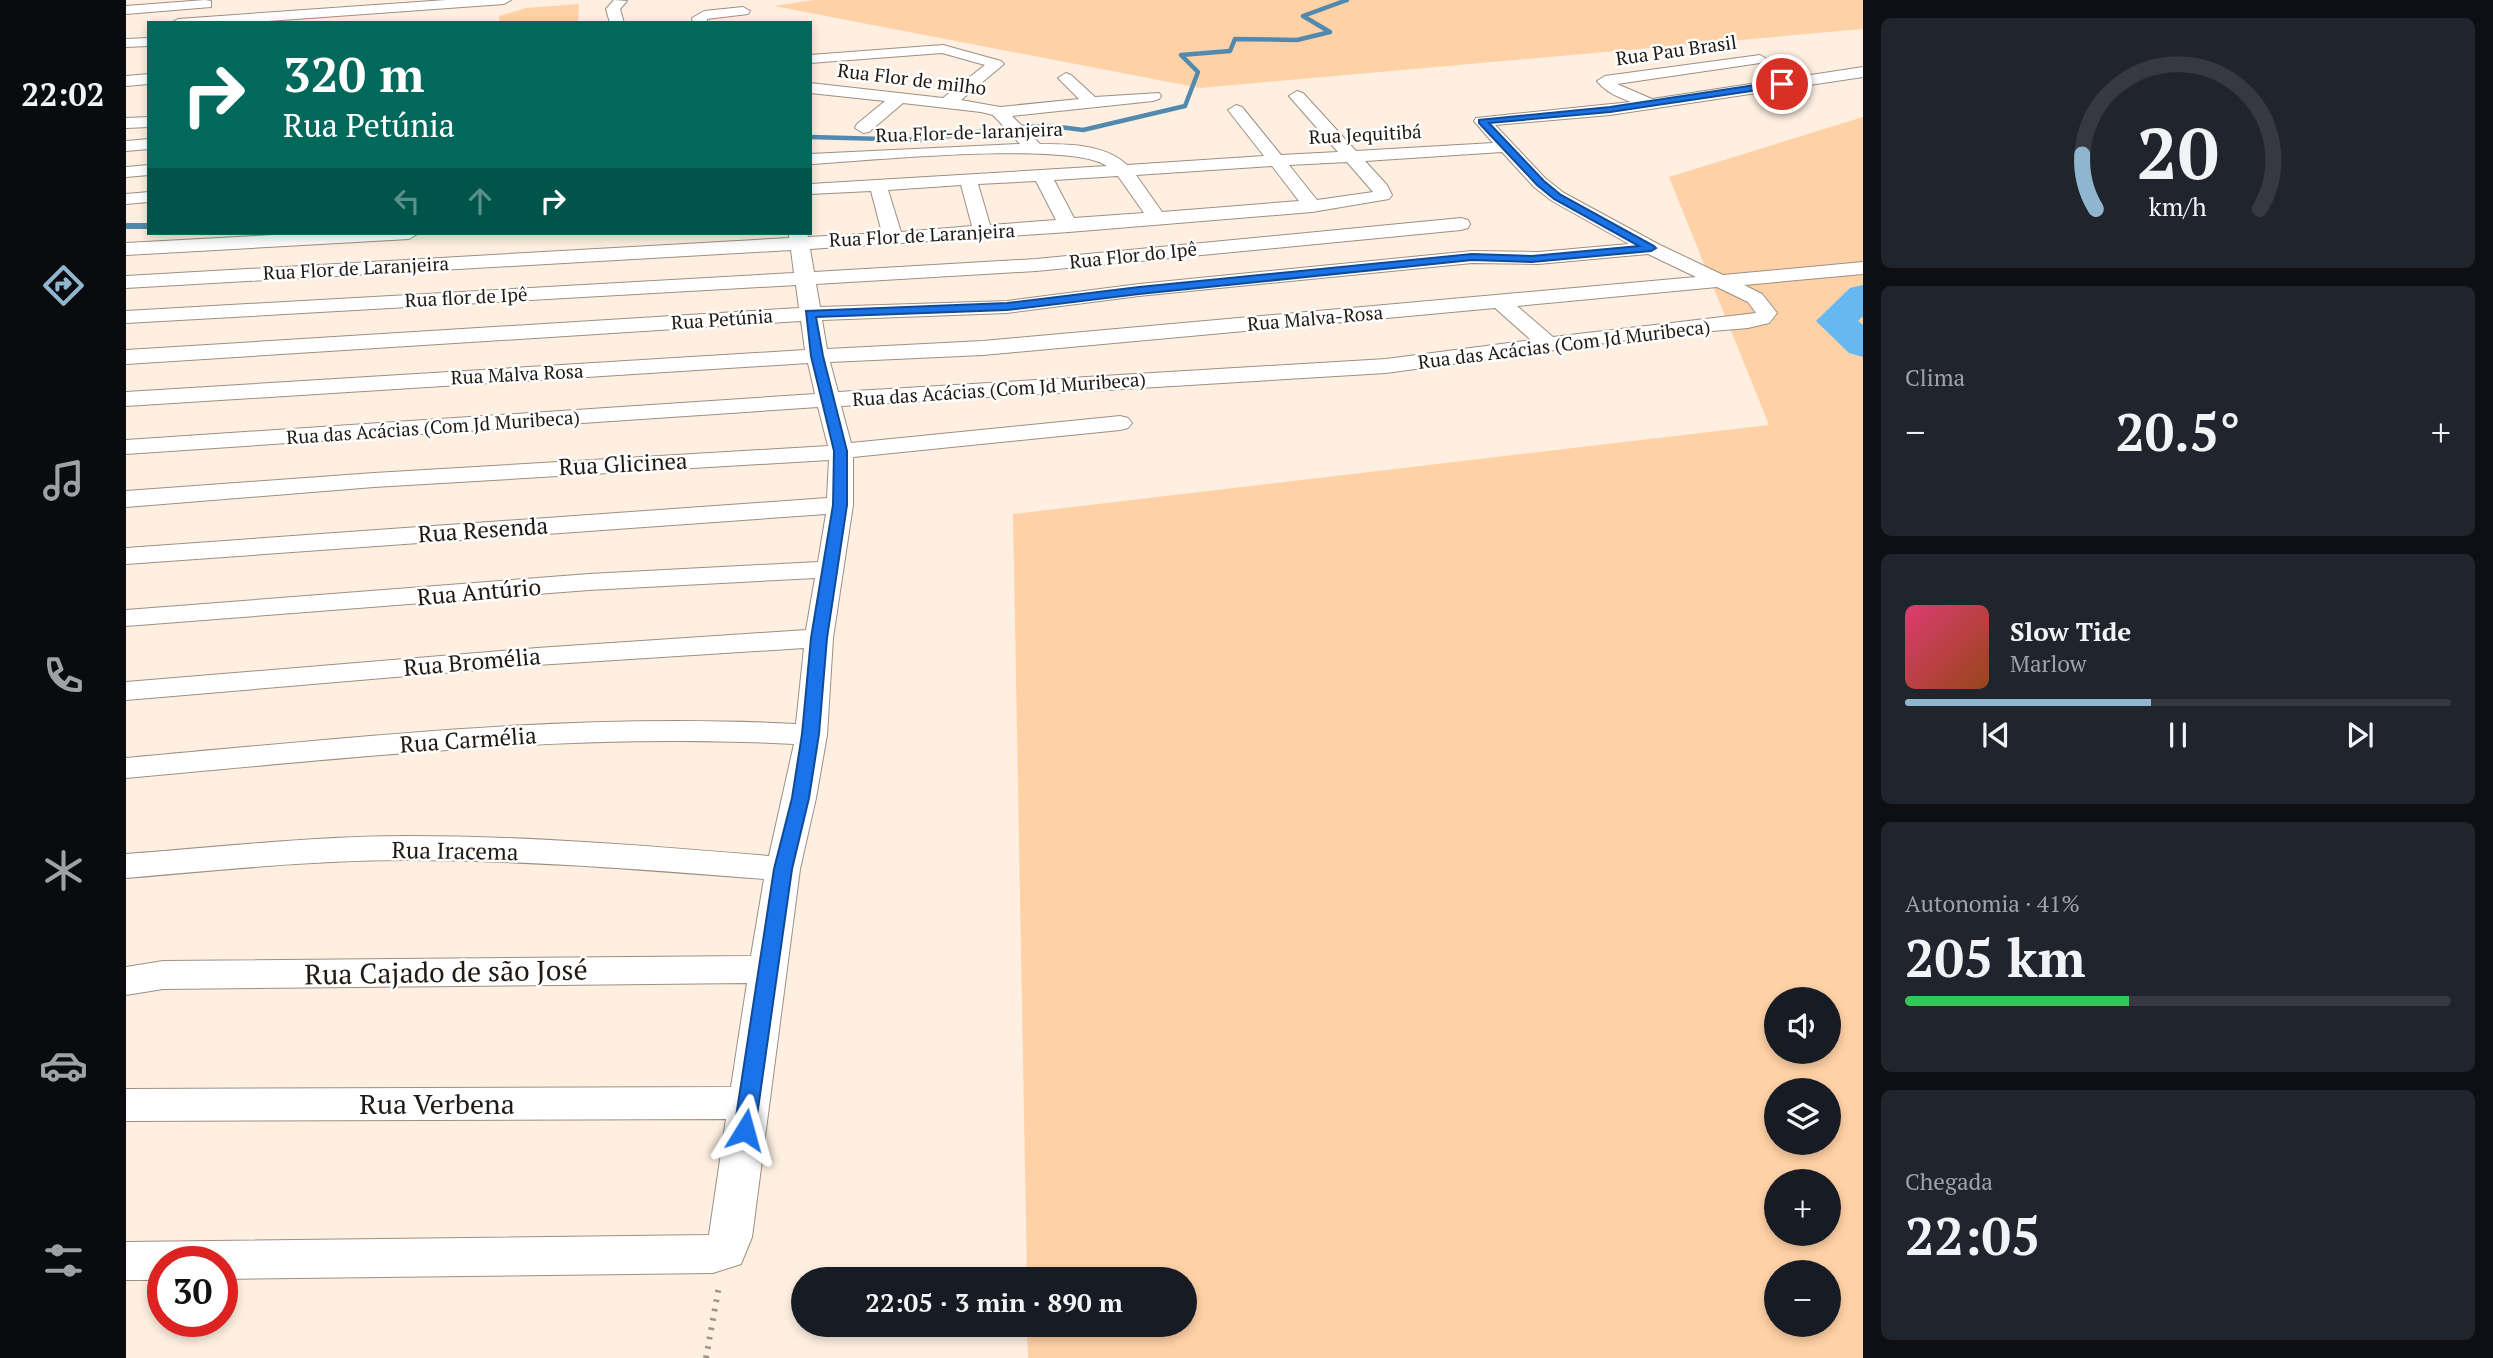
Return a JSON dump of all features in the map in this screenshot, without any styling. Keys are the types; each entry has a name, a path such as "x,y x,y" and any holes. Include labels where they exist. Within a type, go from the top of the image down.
{"street":[{"path":"203,21 318,12 471,10 504,0"},
{"path":"700,21 699,18 704,15 743,11 755,0"},
{"path":"616,21 613,9 620,1"},
{"path":"126,10 216,4"},
{"path":"743,11 746,17 757,18"},
{"path":"126,43 147,42"},
{"path":"812,60 943,49 994,63 996,66 948,102"},
{"name":"Rua Pau Brasil","path":"1648,103 1615,90 1605,81 1760,59"},
{"path":"1721,281 1651,248 1558,197 1540,183 1482,121 1591,112 1863,72"},
{"path":"1066,78 1091,102"},
{"path":"126,81 147,79"},
{"name":"Rua Flor de milho","path":"812,88 948,102 999,112 1153,96"},
{"path":"1297,96 1353,156"},
{"name":"Rua Flor de milho","path":"863,128 900,97"},
{"path":"1236,110 1312,206"},
{"name":"Rua Flor de milho","path":"999,112 1035,149"},
{"path":"126,123 147,122"},
{"path":"126,146 147,144"},
{"name":"Rua Jequitibá","path":"812,189 1505,147"},
{"name":"Rua Flor-de-laranjeira","path":"812,159 1035,149 1073,150 1100,154 1122,171"},
{"name":"Rua Flor de Laranjeira","path":"126,282 388,266 699,240 893,238 983,232 1312,206 1383,195 1353,156"},
{"path":"1196,166 1233,212"},
{"path":"126,172 147,170"},
{"path":"1122,171 1156,217"},
{"path":"1043,176 1069,226"},
{"path":"968,180 983,232"},
{"path":"878,185 893,238"},
{"path":"126,199 147,197"},
{"name":"Rua Flor do Ipê","path":"805,278 1036,265 1461,224"},
{"path":"126,249 374,235"},
{"path":"366,302 408,235"},
{"path":"126,1261 713,1254 726,1251 783,869 800,798 811,734 819,638 840,505 841,451 817,356 799,237"},
{"name":"Rua Petúnia","path":"126,357 810,314 1007,307 1139,290 1472,257 1532,259 1651,248"},
{"name":"Rua Malva-Rosa","path":"908,353 1863,268"},
{"name":"Rua flor de Ipê","path":"126,317 805,278"},
{"name":"Rua das Acácias (Com Jd Muribeca)","path":"126,447 1386,366 1655,330 1748,322 1762,319 1767,313 1755,298 1721,281"},
{"path":"1501,302 1550,346"},
{"name":"Rua Malva Rosa","path":"126,399 817,356 908,353"},
{"name":"Rua Glicinea","path":"126,499 841,451 1120,423"},
{"name":"Rua Resenda","path":"126,555 840,505"},
{"name":"Rua Antúrio","path":"126,618 589,582 832,569"},
{"name":"Rua Bromélia","path":"126,691 614,651 819,638"},
{"name":"Rua Carmélia","path":"126,768 233,757 569,733 648,730 811,734"},
{"name":"Rua Iracema","path":"126,866 291,853 405,848 633,857 783,869"},
{"name":"Rua Cajado de são José","path":"126,981 163,975 767,969"},
{"name":"Rua Verbena","path":"126,1105 748,1103"}],"path":[{"path":"706,1358 726,1251"}],"shaded area":[{"path":"814,0 1863,0 1863,29 1200,88 774,6"},
{"path":"579,4 578,21 500,21 499,16 526,8"},
{"path":"1863,117 1863,1358 1028,1358 1027,1337 1197,1337 1197,1267 1027,1267 1013,514 1769,425 1669,177"}],"waterway":[{"path":"1019,127 1052,126 1083,130 1185,106 1198,72 1181,55 1230,51 1235,39 1297,40 1330,32 1303,16 1347,0"},
{"path":"812,137 920,140 1008,128"},
{"path":"126,226 147,226"},
{"path":"1863,296 1835,321 1863,345"}],"route":[{"path":"745,1130 783,869 800,798 811,734 819,638 840,505 841,451 817,356 810,314 1007,307 1139,290 1472,257 1532,259 1651,248 1558,197 1540,183 1482,121 1610,110 1782,84"}]}
